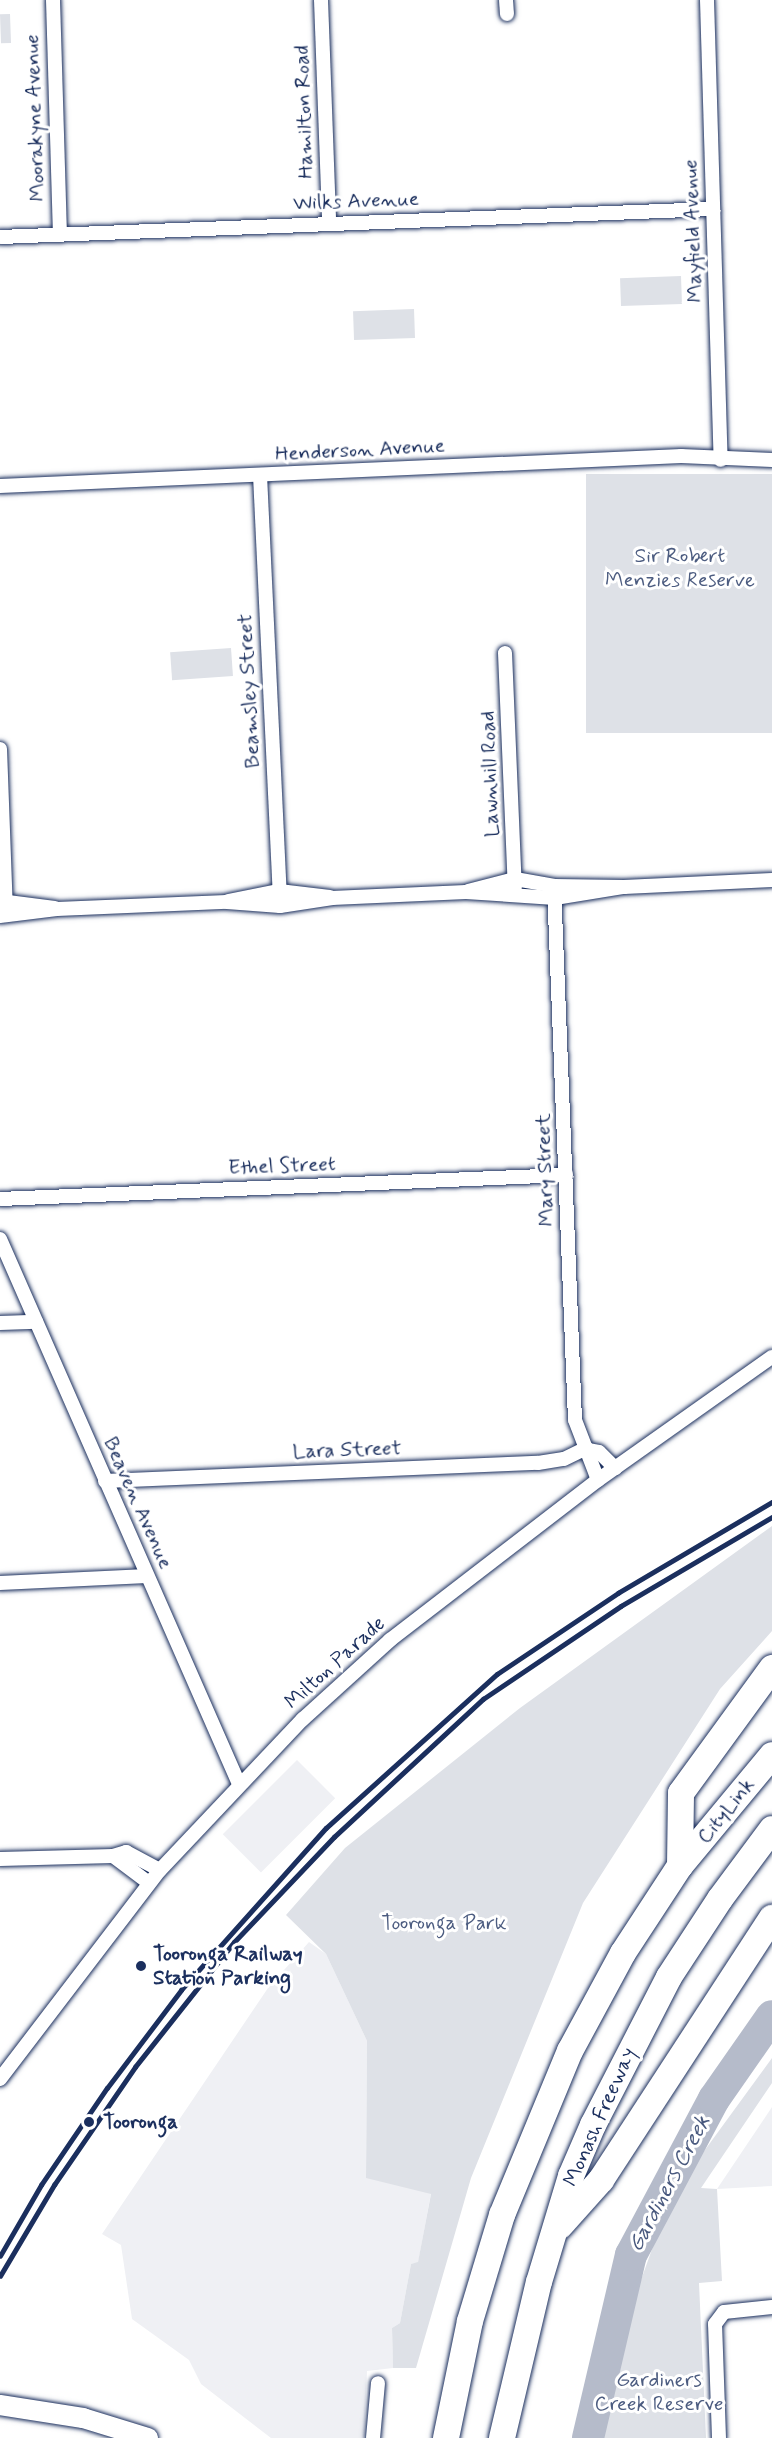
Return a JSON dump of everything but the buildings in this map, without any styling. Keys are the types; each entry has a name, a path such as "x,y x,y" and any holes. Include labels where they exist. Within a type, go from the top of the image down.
{"highway":[{"path":"446,2438 485,2269 544,2106 601,1991 680,1866 681,1793 772,1668"},
{"name":"CityLink","path":"680,1866 772,1755"},
{"name":"Monash Freeway","path":"502,2438 523,2338 571,2176 643,2024 699,1930 772,1829"},
{"path":"556,2230 602,2180 772,1918"}],"main road":[{"path":"0,2406 83,2418 148,2438"}],"street":[{"name":"Moorakyne Avenue","path":"53,0 60,235"},
{"name":"Hamilton Road","path":"321,0 329,222"},
{"name":"Mayfield Avenue","path":"707,0 721,460"},
{"name":"Wilks Avenue","path":"0,237 329,222 713,209"},
{"name":"Henderson Avenue","path":"0,486 681,456 721,460 772,460"},
{"name":"Beamsley Street","path":"260,475 280,906"},
{"name":"Lawnhill Road","path":"505,653 515,886"},
{"path":"0,749 3,916 57,909 227,902 280,906 332,898 466,892 515,886 554,892 624,886 772,880"},
{"path":"227,902 279,891 311,892 332,898"},
{"name":"Mary Street","path":"554,892 575,1420 588,1449 588,1461 598,1480"},
{"path":"3,900 57,909"},
{"name":"Ethel Street","path":"0,1199 566,1175"},
{"name":"Beaven Avenue","path":"0,1239 239,1784"},
{"path":"0,1323 36,1322"},
{"name":"Milton Parade","path":"0,2079 149,1883 239,1784 303,1719 390,1640 598,1480 772,1357"},
{"path":"588,1449 599,1452 615,1468"},
{"name":"Lara Street","path":"105,1481 538,1463 564,1459 588,1449"},
{"path":"0,1583 147,1576"},
{"path":"0,1859 113,1856 133,1853 160,1870"},
{"path":"113,1856 149,1883"},
{"path":"719,2438 715,2324 724,2312 772,2307"},
{"path":"374,2438 378,2383"}],"shaded area":[{"path":"297,1760 335,1798 261,1872 223,1834"},
{"path":"309,1942 326,1954 367,2041 366,2177 431,2193 418,2263 411,2264 400,2323 392,2328 393,2368 367,2371 364,2438 271,2438 201,2384 189,2360 132,2319 121,2245 102,2234 268,1988"},
{"path":"772,2107 772,2186 717,2189"}],"green space":[{"path":"0,14 10,14 11,43 1,43"},
{"path":"681,276 682,304 621,306 620,278"},
{"path":"414,309 415,338 354,340 353,311"},
{"name":"Sir Robert Menzies Reserve","path":"586,474 772,474 772,733 586,733"},
{"path":"231,648 233,676 172,680 170,652"},
{"name":"Tooronga Park","path":"772,1526 772,1631 720,1689 583,1903 471,2178 416,2368 393,2368 392,2328 400,2323 411,2264 418,2262 431,2194 366,2178 367,2041 326,1954 286,1915 345,1848 520,1708"},
{"name":"Gardiners Creek Reserve","path":"772,2058 772,2083 701,2188 717,2189 722,2281 699,2283 706,2438 601,2438 641,2280 661,2224 702,2154"}],"waterway":[{"name":"Gardiners Creek","path":"588,2438 631,2255 714,2099 772,2016"}],"railway":[{"path":"0,2256 41,2185 107,2088 181,1990 326,1828 497,1674 618,1593 772,1502"},
{"path":"0,2276 54,2185 135,2067 234,1942 334,1837 483,1699 621,1606 772,1517"}],"place":[{"name":"Tooronga Railway Station Parking","path":"141,1966"},
{"name":"Tooronga","path":"89,2122"}]}
